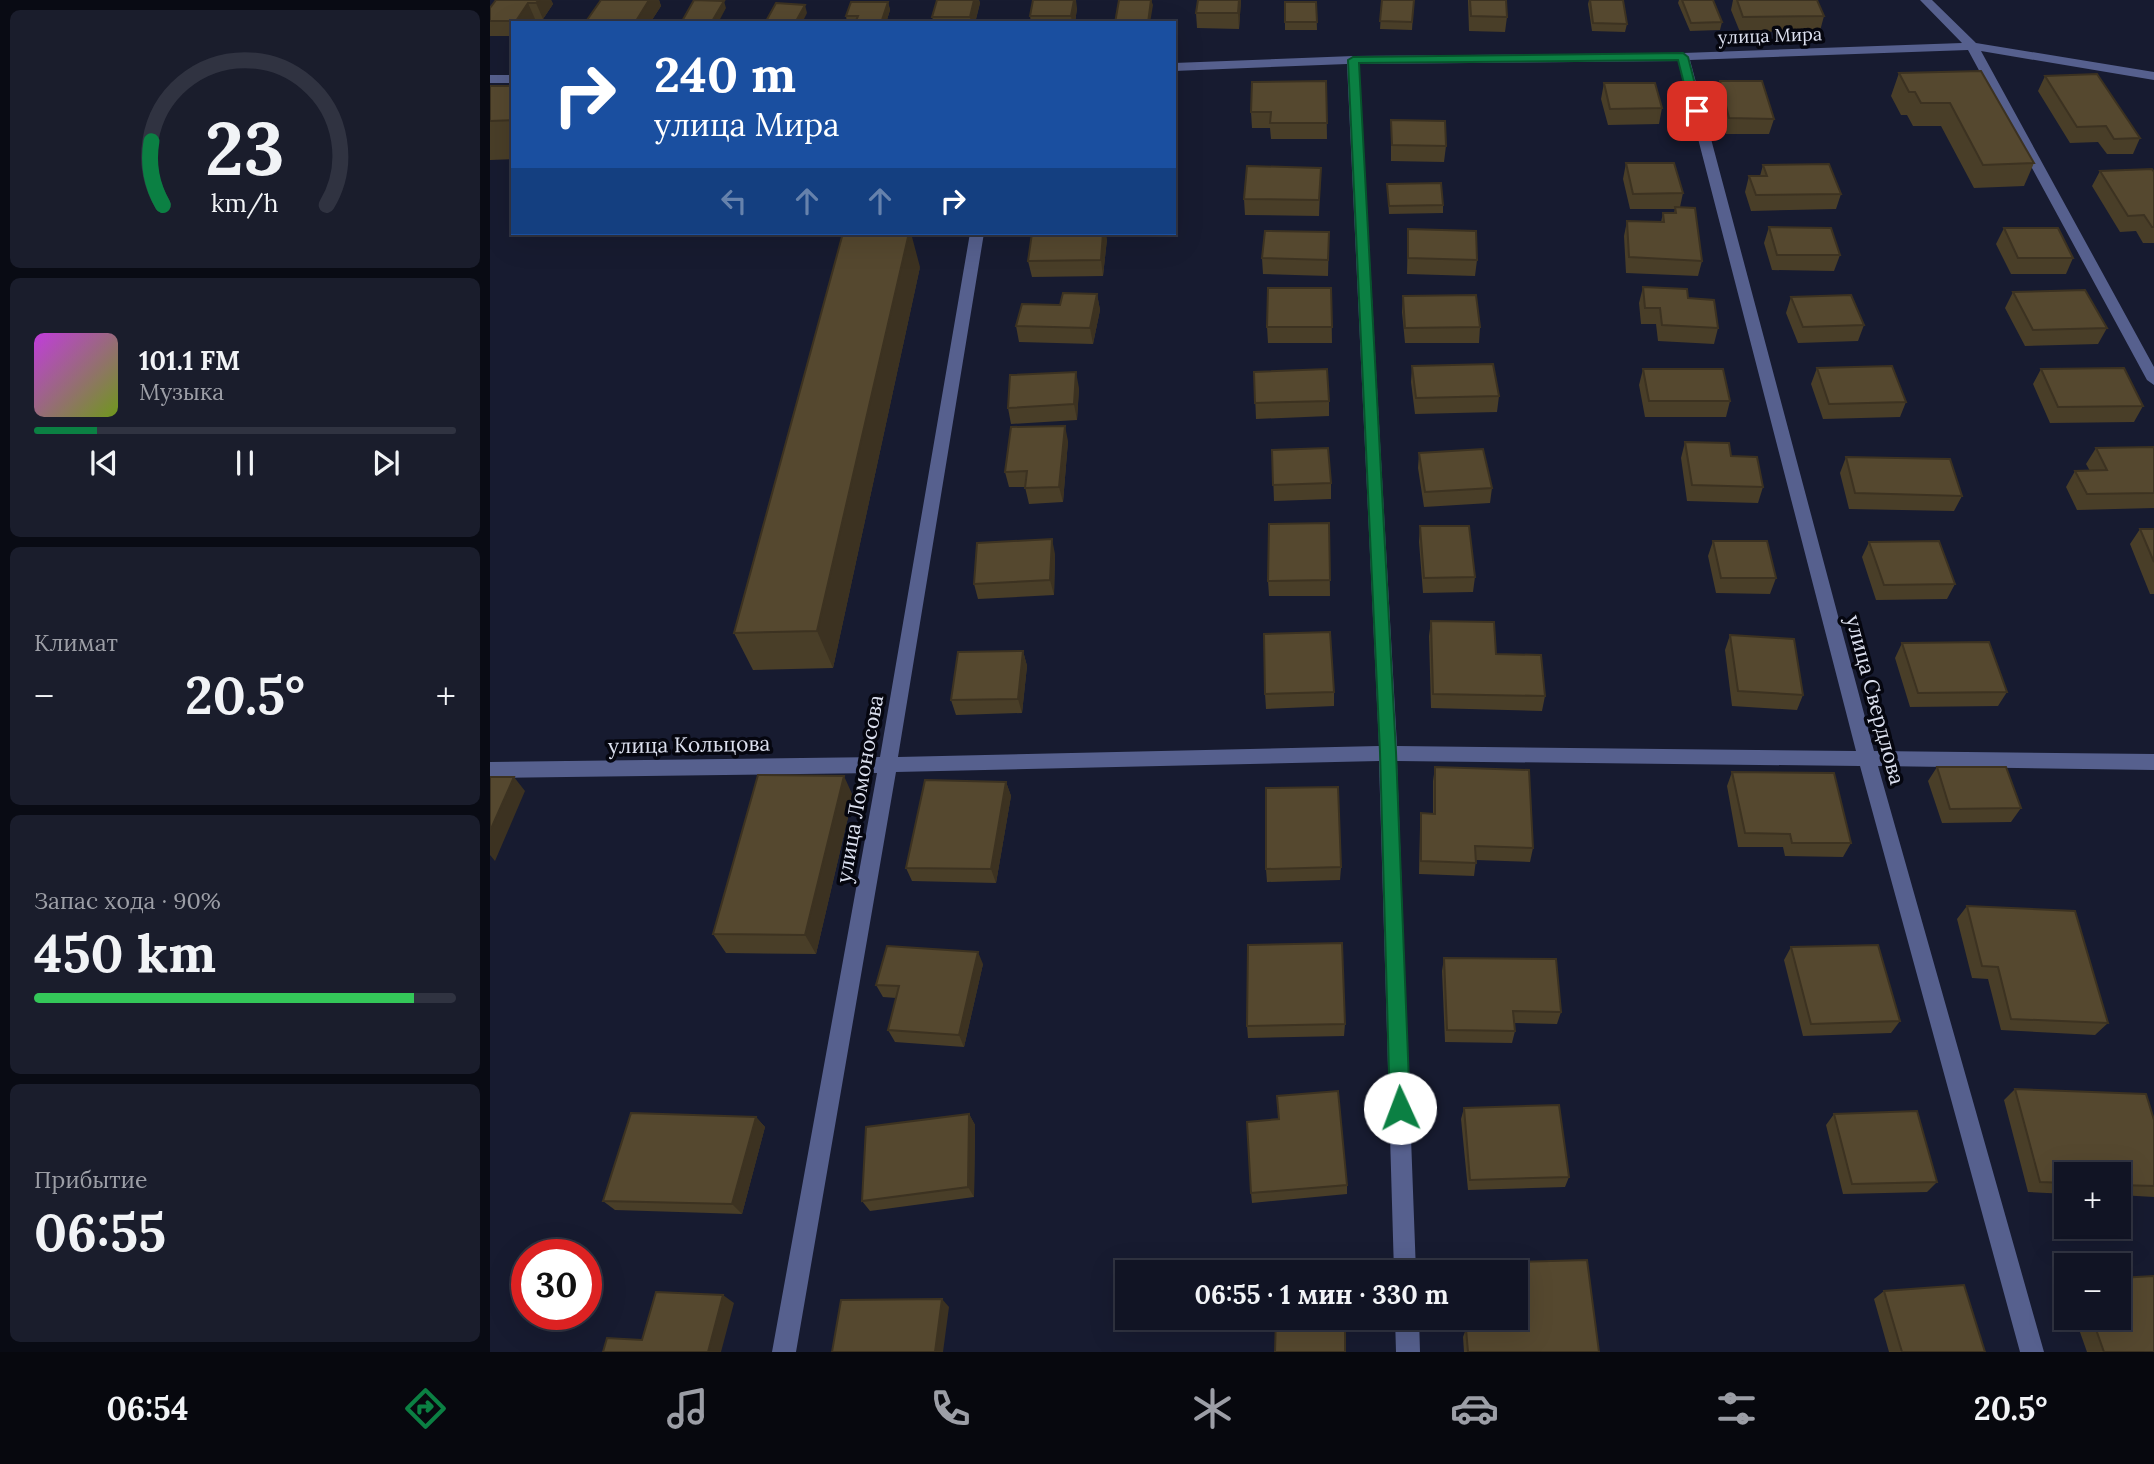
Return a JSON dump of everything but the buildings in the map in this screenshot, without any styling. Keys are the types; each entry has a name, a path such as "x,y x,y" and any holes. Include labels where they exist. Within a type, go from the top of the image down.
{"street":[{"path":"1926,0 1972,46 2154,380"},
{"name":"улица Мира","path":"1176,67 1353,60 1683,57 1972,46 2154,76"},
{"name":"улица Свердлова","path":"1683,57 1867,760 2032,1352"},
{"path":"1353,60 1388,752 1405,1260"},
{"path":"490,79 511,79"},
{"name":"улица Ломоносова","path":"784,1352 888,765 977,235"},
{"name":"улица Кольцова","path":"490,770 888,765 1388,752 2154,762"},
{"path":"1407,1330 1408,1352"}],"route":[{"path":"1400,1108 1388,752 1353,60 1683,57 1697,111"}]}
